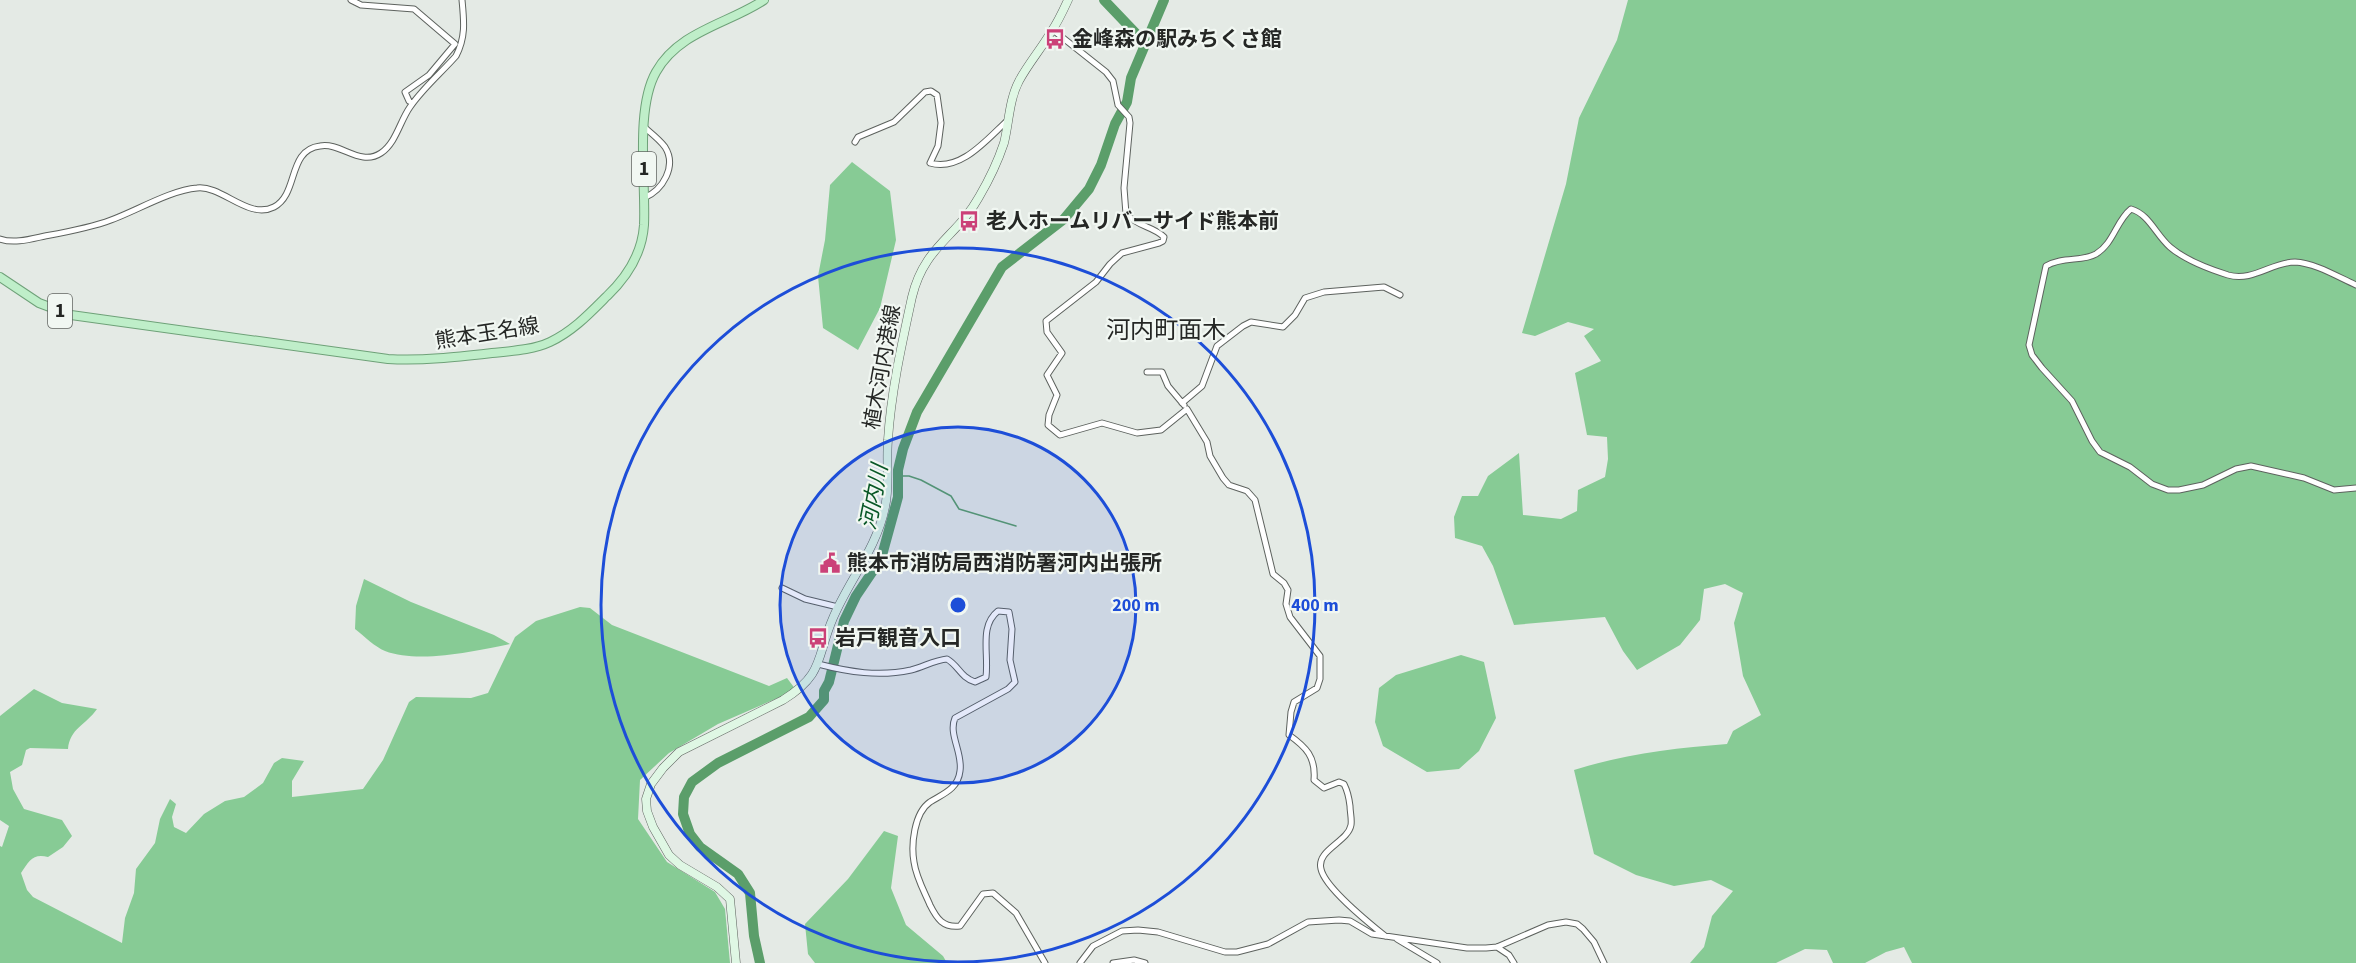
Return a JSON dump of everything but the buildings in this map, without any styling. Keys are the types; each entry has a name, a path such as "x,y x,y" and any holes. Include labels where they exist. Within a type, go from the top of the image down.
{"main road":[{"name":"熊本玉名線","path":"0,277 39,303 71,315 388,359 433,360 518,351 548,343 571,330 614,290 630,268 642,240 644,127 647,94 651,81 665,58 674,48 699,32 747,11 764,0"},
{"name":"植木河内港線","path":"736,963 730,899 717,887 680,865 669,855 652,827 647,811 646,799 651,784 679,752 799,690 821,665 838,608 871,548 885,508 888,440 893,401 919,273 932,252 961,223 978,198 1004,142 1019,82 1053,30 1068,0"}],"street":[{"path":"351,0 361,4 414,9 455,44 429,75 405,92 413,103"},
{"path":"0,239 25,240 90,227 189,189 201,187 251,208 270,209 285,199 297,163 303,155 321,145 356,156 369,157 379,154 387,147 413,103 456,56 461,47 465,35 462,0"},
{"path":"1053,30 1106,72 1113,81 1118,105 1129,117 1124,188 1126,214 1135,223 1160,233 1164,237 1159,243 1122,253 1096,282 1046,321 1047,333 1062,353 1047,375 1057,395 1048,416 1048,425 1060,435 1102,423 1137,433 1161,430 1202,386 1217,346 1251,322 1283,327 1295,315 1305,298 1324,292 1384,287 1400,295"},
{"path":"855,142 858,137 894,122 925,92 932,91 937,95 941,123 938,146 930,163 945,165 969,156 1008,120"},
{"path":"644,127 665,147 670,162 666,177 660,187 644,198"},
{"path":"2356,285 2333,274 2297,262 2252,275 2241,277 2229,275 2183,256 2158,236 2144,215 2131,209 2125,214 2108,245 2096,254 2056,260 2046,266 2029,345 2032,355 2072,401 2100,452 2130,467 2152,484 2168,490 2178,490 2203,485 2236,469 2251,466 2304,478 2334,490 2356,488"},
{"path":"1147,372 1162,372 1168,386 1207,442 1210,456 1222,478 1229,485 1247,491 1255,500 1273,574 1284,583 1288,590 1286,604 1290,617 1320,656 1320,679 1317,688 1294,702 1289,735 1299,740 1306,749 1315,767 1314,780 1324,788 1339,782 1344,784 1348,792 1352,823 1344,837 1323,858 1320,866 1333,888 1385,936"},
{"path":"782,588 805,599 838,608"},
{"path":"821,665 837,670 878,675 909,670 947,659 951,661 959,674 975,682 986,676 986,626 998,611 1009,612 1012,629 1010,660 1015,682 1008,689 954,718 952,724 959,751 960,771 953,787 928,803 921,813 916,825 913,861 921,886 939,921 949,928 960,926 983,894 993,893 1016,913 1045,963"},
{"path":"1080,963 1093,946 1122,931 1158,932 1225,951 1237,952 1268,944 1308,922 1322,920 1350,921 1372,934 1467,948 1497,947 1548,925 1566,922 1577,924 1583,929 1594,942 1604,963"},
{"path":"1393,936 1437,963"},
{"path":"1497,947 1509,955 1514,963"},
{"path":"1113,963 1134,960 1145,963"}],"green space":[{"path":"1628,0 2356,0 2356,963 1912,963 1904,947 1886,952 1865,963 1833,963 1827,950 1805,949 1776,963 1690,963 1704,947 1712,916 1733,891 1711,880 1674,886 1636,875 1594,854 1574,770 1650,752 1727,744 1733,731 1761,715 1743,676 1734,623 1743,593 1725,584 1704,589 1700,620 1680,645 1637,670 1623,651 1605,617 1514,625 1493,566 1482,546 1455,538 1454,517 1462,496 1478,496 1488,476 1519,453 1523,515 1561,519 1577,511 1578,490 1605,477 1608,459 1607,437 1587,435 1575,373 1601,361 1584,336 1594,329 1568,322 1535,336 1522,333 1566,184 1579,118 1617,40"},
{"path":"852,162 890,191 896,240 880,308 858,350 823,328 818,276 825,240 830,185"},
{"path":"364,579 411,602 494,635 510,644 464,653 431,656 399,655 385,651 355,629 356,606"},
{"path":"580,607 590,608 612,625 769,686 787,678 796,690 718,724 669,753 640,780 638,819 667,862 715,892 725,909 730,963 0,963 0,846 2,847 9,826 0,820 0,716 34,689 62,703 97,709 75,731 68,749 30,748 26,750 22,765 10,772 13,789 24,809 62,820 72,836 63,847 48,857 39,856 32,859 21,873 27,890 33,897 122,943 125,918 134,893 136,869 155,843 160,819 170,799 176,804 172,817 174,827 186,833 204,814 225,801 244,797 263,783 274,763 282,758 304,761 292,781 292,797 363,789 383,760 409,702 416,697 471,698 488,693 515,637 536,621"},
{"path":"1461,655 1484,662 1496,718 1479,751 1459,769 1427,772 1383,746 1375,722 1379,688 1396,675"},
{"path":"884,831 898,836 891,888 906,925 943,956 947,963 815,963 808,954 805,924 848,879"}],"waterway":[{"path":"1104,0 1145,43"},
{"name":"河内川","path":"760,963 754,936 750,893 738,874 700,847 690,834 683,814 684,797 692,782 718,763 809,717 824,700 824,691 829,682 844,621 856,596 881,559 898,497 898,470 903,449 917,412 1002,267 1064,219 1089,189 1101,165 1115,124 1127,102 1131,78 1164,0"},
{"path":"898,476 909,476 921,480 951,496 959,509 1016,526"}],"place":[{"name":"金峰森の駅みちくさ館","path":"1055,39"},
{"name":"老人ホームリバーサイド熊本前","path":"969,221"},
{"name":"熊本市消防局西消防署河内出張所","path":"830,563"},
{"name":"岩戸観音入口","path":"818,638"}],"district":[{"name":"河内町面木","path":"1166,330"}]}
